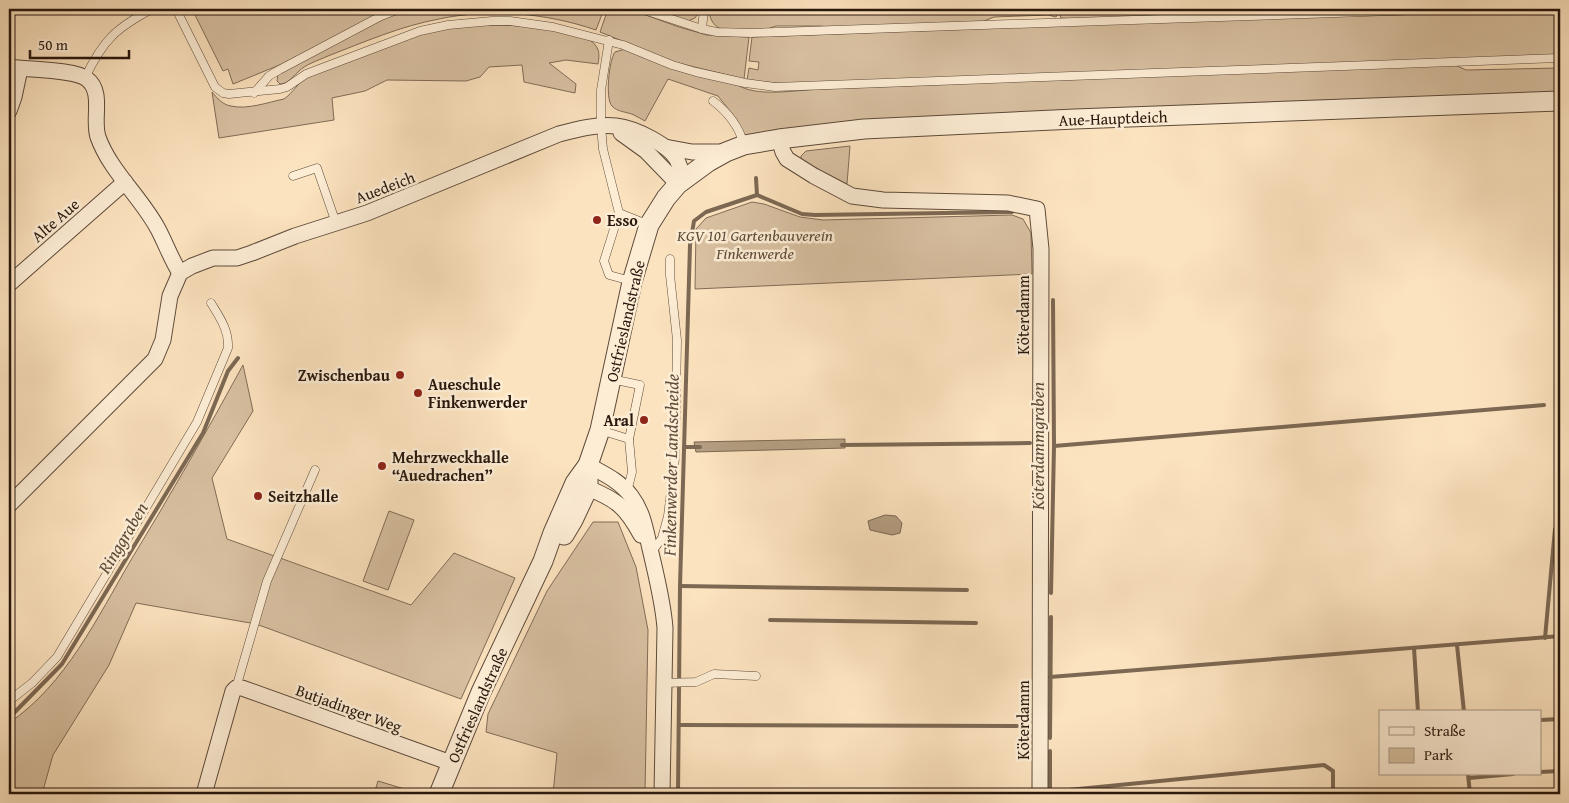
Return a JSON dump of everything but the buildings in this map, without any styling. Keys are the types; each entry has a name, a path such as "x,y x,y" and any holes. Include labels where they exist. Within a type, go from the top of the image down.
{"street":[{"path":"9,111 14,97 14,68 70,73 85,78 93,86 96,96 95,118 98,137 103,148 158,228 172,261 180,273 170,296 163,340 155,359 9,505"},
{"name":"Aue-Hauptdeich","path":"678,184 708,162 726,152 744,146 779,138 864,129 1075,119 1560,101"},
{"path":"601,126 618,131 636,142 678,184"},
{"name":"Auedeich","path":"180,273 213,258 237,258 295,236 367,214 559,134 601,126 627,128 648,137 672,153 679,164 681,177 678,184"},
{"name":"Köterdamm","path":"779,138 783,152 788,159 814,176 852,196 872,200 1008,203 1037,209 1041,249 1040,794"},
{"name":"Auedeich","path":"663,147 692,152 726,152"},
{"name":"Alte Aue","path":"9,284 125,182"},
{"name":"Ostfrieslandstraße","path":"439,794 481,692 543,562 553,533 575,483 588,465 600,430 632,282 649,225 666,198 678,184"},
{"path":"588,465 612,478 623,498 651,552 664,608 669,683 662,794"},
{"name":"Ostfrieslandstraße","path":"543,562 570,525 588,488 588,465"},
{"path":"588,488 606,495 623,498"},
{"path":"204,794 233,692 236,688"},
{"name":"Butjadinger Weg","path":"236,688 242,688 451,764"}],"lane":[{"path":"85,78 98,54 112,35 130,21 152,9"},
{"path":"176,9 218,90 229,94 287,87 306,74 382,44 420,31 471,22 510,21 554,27 609,40 672,65 696,72 745,83 775,87 1560,58"},
{"path":"254,92 269,76 279,70 381,16 399,9"},
{"path":"641,9 702,29 717,32 751,33 1451,9"},
{"path":"702,29 704,9"},
{"path":"609,40 601,90 601,126 603,149 619,213 604,261 609,275 632,282"},
{"path":"712,101 735,122 744,146"},
{"path":"294,176 317,168 336,223"},
{"path":"619,213 649,225"},
{"path":"651,552 662,538 668,516 675,458 676,340 670,259"},
{"path":"9,702 32,683 57,657 197,422 228,348 229,338 226,328 212,303"},
{"path":"611,379 640,385 629,439 632,472 623,498"},
{"path":"600,430 629,439"},
{"path":"236,688 267,580 315,470"},
{"path":"669,683 696,682 714,674 756,676"}],"green space":[{"path":"192,9 389,9 282,64 233,84 228,69 223,71"},
{"path":"406,9 604,9 596,30 538,16 498,13 459,16 425,22 383,35 316,61 301,69 285,83 280,84 277,81 278,74 358,31"},
{"path":"608,9 629,9 707,35 749,37 744,79 674,62 600,32"},
{"path":"648,9 701,9 695,18 688,21"},
{"path":"708,9 1216,9 1192,11 1178,15 1074,19 1061,18 1059,13 1056,17 1048,15 994,17 979,23 842,28 776,26 764,30 721,29 712,21"},
{"path":"1515,9 1560,9 1560,56 784,84 747,80 749,68 758,70 759,62 749,61 752,37"},
{"path":"480,25 542,28 576,34 588,39 596,46 599,52 598,64 566,60 549,63 576,84 575,93 524,82 522,65 489,67 480,77 466,81 387,80 365,91 332,98 334,120 219,138 212,92 223,103 237,107 284,99 308,76 402,40 436,30"},
{"path":"625,49 744,88 765,92 1455,65 1466,70 1560,68 1560,94 746,138 737,120 718,96 668,79 645,121 614,108 609,96 611,63 615,52"},
{"path":"850,146 847,184 801,160 801,156 806,151"},
{"name":"KGV 101 Gartenbauverein Finkenwerde","path":"752,202 764,204 800,217 823,220 1012,215 1023,219 1031,233 1032,274 695,289 696,229 706,218"},
{"path":"243,365 253,411 212,478 227,539 411,605 454,553 515,578 461,699 256,624 136,603 109,665 53,755 42,794 9,794 9,723 47,689 79,649 174,488"},
{"path":"389,511 414,520 388,590 363,581"},
{"path":"593,522 618,522 636,567 648,630 645,794 553,794 557,753 486,732 488,714 547,591"},
{"path":"378,781 421,794 374,794"}],"shaded area":[{"path":"845,439 845,448 696,452 694,442"},
{"path":"885,515 896,516 902,523 900,533 892,535 870,530 868,521"}],"waterway":[{"name":"Finkenwerder Landscheide","path":"678,794 680,586 690,245 694,221 706,212 757,195 756,178"},
{"path":"757,195 802,214 815,215 1012,212"},
{"name":"Köterdammgraben","path":"1051,593 1054,446 1053,300"},
{"name":"Ringgraben","path":"9,718 62,664 203,433 228,371 238,358"},
{"path":"1054,446 1544,405"},
{"path":"842,445 1030,443"},
{"path":"685,447 700,447"},
{"path":"1556,509 1560,461"},
{"path":"1545,638 1555,529"},
{"path":"680,586 967,590"},
{"name":"Köterdammgraben","path":"1050,738 1051,617"},
{"path":"770,620 976,623"},
{"path":"1050,677 1560,636"},
{"path":"1457,645 1464,710"},
{"path":"1414,648 1418,710"},
{"path":"1542,720 1560,719"},
{"path":"679,725 1017,726"},
{"name":"Köterdammgraben","path":"1050,751 1050,794"},
{"path":"1068,790 1324,765 1333,771 1333,794"},
{"path":"1542,772 1560,771"},
{"path":"1468,776 1470,794"},
{"path":"1469,778 1491,776"},
{"path":"1050,791 1058,791"}],"place":[{"name":"Esso","path":"597,220"},
{"name":"Zwischenbau","path":"400,375"},
{"name":"Aueschule Finkenwerder","path":"418,393"},
{"name":"Aral","path":"644,420"},
{"name":"Mehrzweckhalle “Auedrachen”","path":"382,466"},
{"name":"Seitzhalle","path":"258,496"}]}
